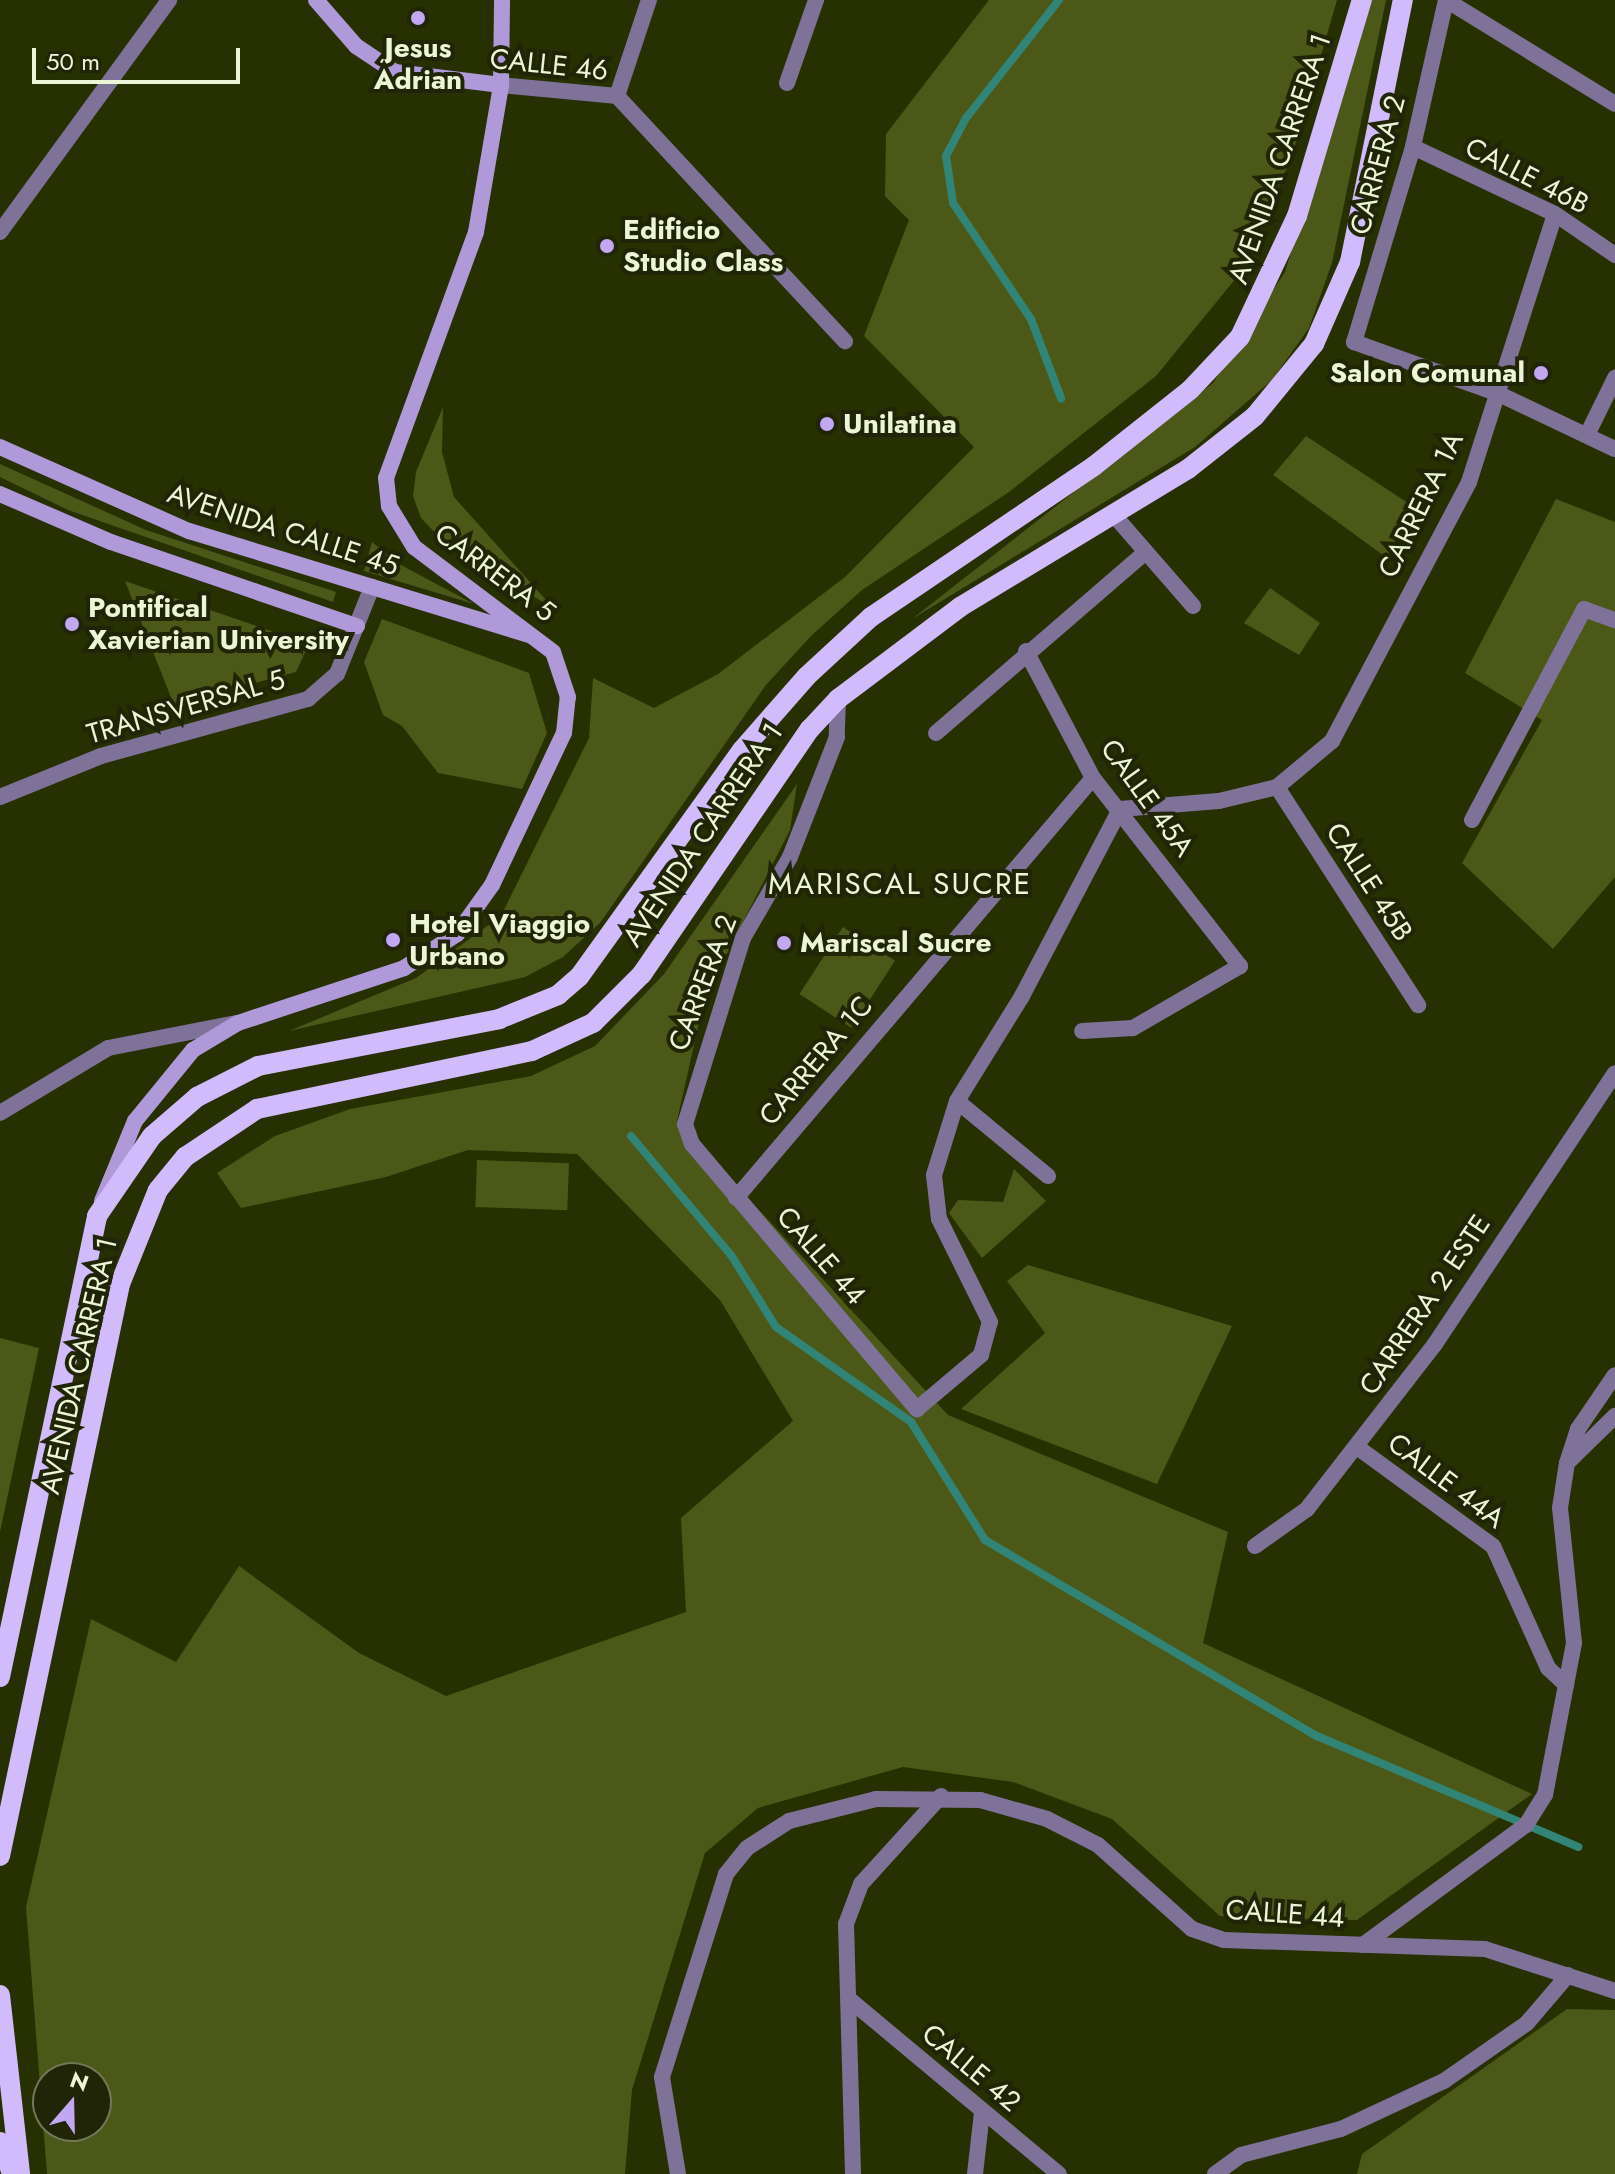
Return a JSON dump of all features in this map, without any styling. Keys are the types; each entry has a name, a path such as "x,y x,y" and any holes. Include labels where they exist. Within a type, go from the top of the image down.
{"main road":[{"name":"CALLE 46","path":"316,0 356,46 395,72 501,85"},
{"name":"CARRERA 5","path":"97,1216 124,1143 149,1099 193,1050 238,1023 404,968 440,948 475,914 564,733 568,697 553,652 414,547 389,506 386,478 466,271 501,85 502,0"},
{"name":"AVENIDA CARRERA 1","path":"0,1677 97,1216 152,1136 227,1079 315,1051 499,1019 558,995 598,956 742,750 817,666 871,617 1094,466 1218,364 1273,280 1362,0"},
{"name":"AVENIDA CARRERA 1","path":"0,1856 120,1284 158,1190 185,1157 257,1109 532,1051 593,1023 642,974 810,729 838,699 960,607 1212,453 1255,416 1314,344 1350,262 1403,0"},
{"name":"AVENIDA CALLE 45","path":"0,447 189,531 521,631 553,652"},
{"path":"0,494 111,542 357,626"},
{"path":"0,1995 20,2174"},
{"path":"0,2142 12,2174"}],"street":[{"path":"0,232 169,0"},
{"path":"617,96 649,0"},
{"path":"787,83 816,0"},
{"path":"1446,0 1615,104"},
{"name":"CARRERA 2","path":"1446,0 1413,147 1354,342 1499,394"},
{"name":"CALLE 46","path":"501,85 617,96 845,341"},
{"name":"CALLE 46B","path":"1413,147 1555,214 1615,255"},
{"name":"CARRERA 1A","path":"1277,787 1332,741 1469,482 1555,214"},
{"path":"1587,435 1615,378"},
{"path":"1499,394 1615,449"},
{"path":"1113,514 1193,606"},
{"path":"936,733 1026,651 1146,552"},
{"name":"TRANSVERSAL 5","path":"0,797 101,756 308,699 337,674 372,587"},
{"path":"1472,820 1584,609 1615,620"},
{"name":"CALLE 45A","path":"1026,651 1093,778 1240,966 1133,1028 1082,1031"},
{"name":"CARRERA 2","path":"685,1108 743,938 790,857 837,737 838,699"},
{"name":"CARRERA 1C","path":"736,1198 1093,778"},
{"path":"1048,1176 957,1101 1022,996 1120,809 1219,801 1277,787"},
{"name":"CALLE 45B","path":"1277,787 1418,1005"},
{"path":"0,1113 108,1048 238,1023"},
{"name":"CARRERA 2 ESTE","path":"1255,1546 1307,1509 1357,1447 1435,1344 1615,1073"},
{"name":"CALLE 44","path":"685,1108 692,1144 917,1409 940,1393 981,1355 990,1322 939,1219 934,1175 957,1101"},
{"path":"1363,1945 1526,1825 1545,1795 1574,1643 1560,1508 1567,1463 1578,1429 1615,1375"},
{"path":"1567,1463 1615,1416"},
{"name":"CALLE 44A","path":"1357,1447 1493,1546 1548,1668 1566,1685"},
{"path":"853,2174 846,1924 852,1902 941,1796"},
{"name":"CALLE 44","path":"678,2174 662,2077 726,1874 747,1848 789,1821 876,1799 941,1796 1026,1811 1077,1832 1192,1929 1243,1942 1507,1952 1615,1991"},
{"path":"1215,2174 1241,2155 1341,2129 1444,2081 1527,2023 1568,1975"},
{"name":"CALLE 42","path":"850,2000 1059,2174"},
{"path":"975,2174 982,2113"}],"green space":[{"path":"989,0 1337,0 1292,156 1241,272 1156,376 1009,492 862,590 811,636 766,685 600,923 563,957 525,977 289,1031 416,978 501,916 589,738 593,678 654,708 718,674 845,577 974,447 864,336 909,220 885,196 886,134"},
{"path":"1369,0 1386,0 1332,263 1309,328 1272,380 1195,447 912,619 1213,383 1285,272"},
{"path":"443,407 442,452 454,497 554,609 443,541 421,518 413,496 416,472"},
{"path":"1306,436 1411,505 1387,558 1273,475"},
{"path":"0,464 146,530 336,592 333,602 68,510 0,477"},
{"path":"1556,499 1615,522 1615,877 1553,949 1462,863 1542,720 1465,673"},
{"path":"372,542 399,564 474,604 364,571"},
{"path":"125,581 309,644 296,672 174,705"},
{"path":"1270,588 1320,623 1299,655 1244,623"},
{"path":"382,619 529,673 547,733 522,789 438,773 402,726 383,715 364,662"},
{"path":"797,784 790,830 705,996 677,1121 948,1415 1228,1532 1203,1643 1532,1794 1357,1920 1220,1916 1112,1819 1013,1782 903,1767 758,1808 705,1853 632,2090 625,2174 47,2174 44,2142 112,2142 112,2062 38,2062 26,1907 91,1619 176,1662 239,1566 359,1653 446,1696 686,1612 681,1518 793,1421 720,1300 577,1154 468,1150 386,1177 241,1208 217,1173 275,1136 350,1109 531,1076 595,1046 664,974"},
{"path":"843,927 895,961 851,1028 799,994"},
{"path":"477,1160 569,1163 567,1210 475,1207"},
{"path":"1014,1169 1046,1201 982,1258 949,1213 958,1200 1003,1202"},
{"path":"1028,1265 1232,1326 1157,1484 961,1409 1045,1333 1007,1281"},
{"path":"0,1338 39,1348 0,1532"},
{"path":"1567,2009 1615,2010 1615,2174 1357,2174 1362,2154"}],"waterway":[{"path":"1059,0 966,118 946,156 953,203 1031,319 1061,398"},
{"path":"631,1136 731,1255 776,1327 911,1422 985,1540 1317,1736 1578,1847"}],"place":[{"name":"Jesus Adrian","path":"418,18"},
{"name":"Edificio Studio Class","path":"607,246"},
{"name":"Salon Comunal","path":"1541,373"},
{"name":"Unilatina","path":"827,424"},
{"name":"Pontifical Xavierian University","path":"72,624"},
{"name":"Hotel Viaggio Urbano","path":"393,940"},
{"name":"Mariscal Sucre","path":"784,943"}],"district":[{"name":"MARISCAL SUCRE","path":"900,884"}]}
